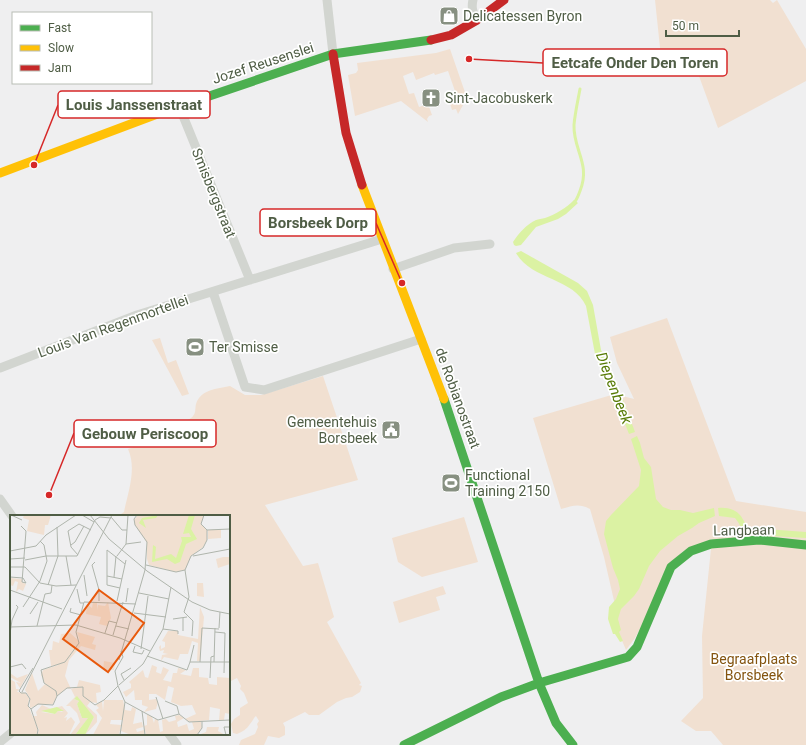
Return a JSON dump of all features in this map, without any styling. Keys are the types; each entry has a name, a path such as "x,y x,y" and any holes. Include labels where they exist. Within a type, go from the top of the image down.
{"street":[{"path":"327,0 333,54"},
{"path":"473,0 471,6 472,12 477,20"},
{"name":"Jozef Reusenslei","path":"0,173 179,106 333,54 428,41 451,35 477,20 504,0"},
{"name":"de Robianostraat","path":"333,54 346,133 363,190 439,382 539,683 556,723 573,745"},
{"name":"Smisbergstraat","path":"179,106 250,280"},
{"name":"Louis Van Regenmortellei","path":"0,368 137,315 382,239"},
{"path":"393,269 454,248 490,244"},
{"path":"213,292 245,387 264,390 421,339"},
{"path":"0,499 11,515"},
{"name":"Langbaan","path":"404,745 501,697 539,683 628,657 637,648 671,567 686,555 703,546 714,543 759,540 806,545"},
{"path":"0,742 10,734"},
{"path":"170,735 177,745"}],"green space":[{"path":"655,0 770,0 773,3 777,0 806,49 806,81 718,128 692,57 661,57"},
{"path":"450,49 467,98 458,114 456,109 452,110 448,97 456,94 448,71 435,75 434,73 416,80 413,72 403,76 409,94 414,93 419,107 428,104 432,115 427,119 428,122 401,101 355,116 348,75 356,73 358,70 357,63 436,53"},
{"name":"Begraafplaats Borsbeek","path":"667,318 736,501 806,512 806,745 723,745 711,731 696,731 681,721 703,698 702,636 712,539 682,552 635,638 626,650 615,624 615,605 604,557 590,509 586,507 572,506 561,509 533,418 615,394 634,399 617,363 610,337"},
{"path":"160,338 168,363 176,360 189,394 182,396 152,340"},
{"path":"323,376 358,480 265,505 303,566 318,563 334,617 327,622 361,683 359,685 362,686 360,692 352,697 337,702 319,715 309,715 305,712 283,723 285,727 285,735 279,738 268,736 264,745 239,745 241,740 255,734 259,721 256,716 244,730 237,734 233,733 231,724 234,719 240,715 240,708 248,703 244,693 240,689 241,686 237,678 230,682 230,515 120,515 124,512 131,480 132,464 128,449 170,435 167,428 189,420 195,413 198,399 210,390 230,386 245,395 261,395"},
{"path":"464,517 478,562 422,577 398,562 392,538"},
{"path":"443,586 446,594 436,597 440,610 399,623 393,602"}],"water":[{"path":"574,200 578,203 566,214 558,219 536,227 521,245 514,245 513,242 515,239 529,224 557,213"},
{"path":"521,251 578,283 587,291 593,305 601,350 608,364 613,384 622,397 635,432 629,434 595,354 586,306 580,297 572,290 532,269 523,262 516,253"},
{"path":"637,436 644,458 651,467 656,499 663,507 671,510 680,510 693,513 714,508 715,516 699,523 678,536 660,551 649,566 639,589 621,609 618,619 621,630 619,632 623,641 620,642 615,634 613,634 608,619 609,607 616,599 620,589 604,534 606,521 639,486 641,470 631,439"},
{"path":"718,508 727,508 736,511 751,528 806,532 806,538 749,534 743,530 735,518 719,516"}],"waterway":[{"name":"Diepenbeek","path":"573,204 580,191 584,173 574,134 580,89"}],"traffic: fast":[{"path":"168,110 333,54 431,40"},
{"path":"444,399 539,683 556,723 573,745"},
{"path":"404,745 501,697 539,683 628,657 637,647 671,567 691,551 711,544 759,540 806,545"}],"traffic: slow":[{"path":"0,173 168,110"},
{"path":"362,185 444,399"}],"traffic: jam":[{"path":"431,40 451,35 477,20 504,0"},
{"path":"333,54 346,133 362,185"}],"place":[{"name":"Delicatessen Byron","path":"449,16"},
{"name":"Eetcafe Onder Den Toren","path":"469,59"},
{"name":"Sint-Jacobuskerk","path":"431,98"},
{"name":"Louis Janssenstraat","path":"34,165"},
{"name":"Borsbeek Dorp","path":"402,283"},
{"name":"Ter Smisse","path":"195,347"},
{"name":"Gemeentehuis Borsbeek","path":"391,430"},
{"name":"Functional Training 2150","path":"451,483"},
{"name":"Gebouw Periscoop","path":"49,495"}]}
